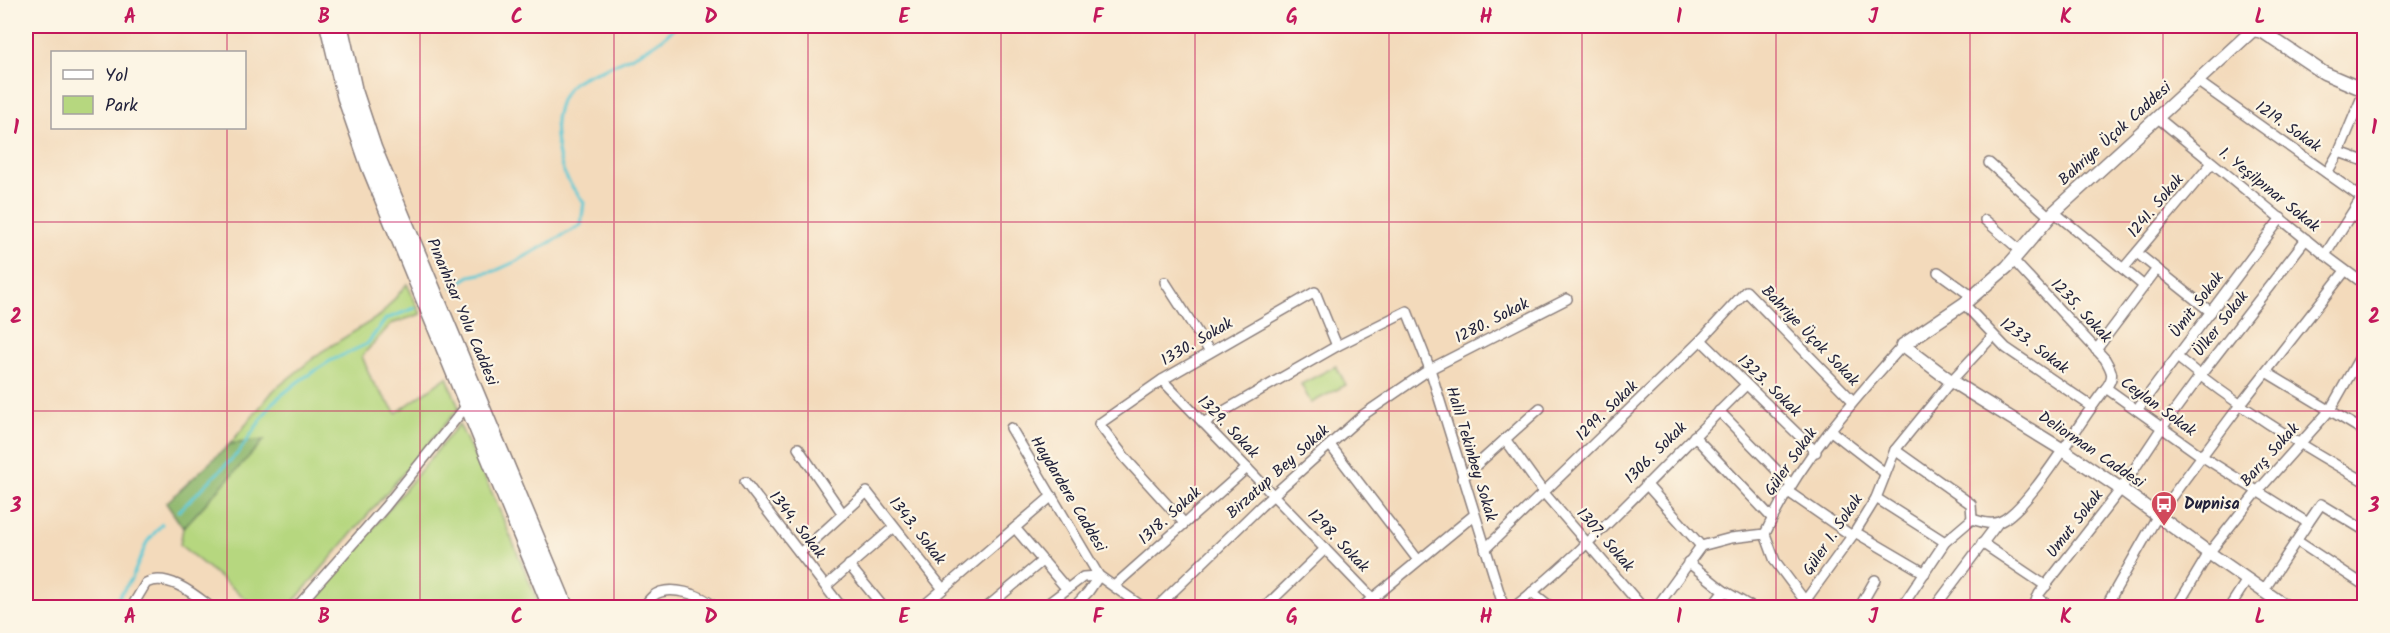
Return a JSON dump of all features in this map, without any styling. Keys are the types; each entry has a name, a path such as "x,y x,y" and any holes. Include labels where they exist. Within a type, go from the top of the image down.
{"highway":[{"name":"Pınarhisar Yolu Caddesi","path":"328,26 345,98 360,144 552,608"},
{"name":"Pınarhisar Yolu Caddesi","path":"340,26 354,89 374,149 566,608"}],"street":[{"name":"Bahriye Üçok Caddesi","path":"1903,345 1968,301 2017,255 2052,215 2253,30 2263,32 2324,73 2364,91"},
{"name":"1219. Sokak","path":"2197,81 2327,173 2363,195"},
{"path":"2327,173 2339,152 2364,91"},
{"name":"1. Yeşilpınar Sokak","path":"2158,118 2306,240 2364,284"},
{"path":"2339,152 2364,161"},
{"path":"1989,163 2144,286"},
{"name":"1241. Sokak","path":"2123,269 2212,163"},
{"path":"2325,255 2363,195"},
{"path":"2352,215 2364,221"},
{"name":"Ümit Sokak","path":"2137,410 2281,219"},
{"name":"1235. Sokak","path":"1985,220 2017,255 2113,372 2112,380 2106,388"},
{"name":"Ülker Sokak","path":"2161,429 2306,240"},
{"path":"2137,253 2211,312"},
{"path":"2096,350 2157,270"},
{"path":"2105,608 2158,515 2240,405 2345,271"},
{"name":"1233. Sokak","path":"1938,272 1968,301 1993,336 2006,348 2091,406"},
{"path":"1165,282 1210,352"},
{"name":"1299. Sokak","path":"1485,549 1701,340 1746,291"},
{"name":"Bahriye Üçok Sokak","path":"1746,291 1853,401"},
{"name":"1330. Sokak","path":"1184,524 1099,424 1162,380 1315,292 1337,346"},
{"name":"1280. Sokak","path":"1430,369 1567,299"},
{"name":"Halil Tekinbey Sokak","path":"1337,346 1407,311 1430,369 1503,608"},
{"name":"Güler 1. Sokak","path":"1806,604 1876,498 1895,450 1951,381 1993,336"},
{"name":"1323. Sokak","path":"1701,340 1816,452"},
{"name":"Güler Sokak","path":"1765,534 1789,488 1853,401 1903,345"},
{"name":"Deliorman Caddesi","path":"1903,345 1951,381 2063,450 2121,489 2209,554 2288,608"},
{"path":"1203,423 1337,346"},
{"name":"Barış Sokak","path":"2176,608 2209,554 2257,492 2330,410 2364,350"},
{"path":"2177,357 2240,405 2300,444 2364,481"},
{"name":"Birzatup Bey Sokak","path":"1156,608 1273,495 1364,415 1430,369"},
{"path":"2266,372 2364,431"},
{"name":"1329. Sokak","path":"1162,380 1273,495"},
{"name":"1306. Sokak","path":"1513,608 1588,543 1746,385"},
{"name":"Ceylan Sokak","path":"1934,608 1998,523 2013,515 2063,450 2091,406 2106,388 2161,429 2308,523"},
{"path":"296,608 385,507 468,404"},
{"path":"1462,478 1540,408"},
{"path":"1719,411 1789,488 1854,534 1925,573"},
{"name":"Haydardere Caddesi","path":"1011,428 1099,576"},
{"name":"Umut Sokak","path":"2035,603 2121,489 2161,429"},
{"path":"1831,431 1885,473"},
{"path":"1694,436 1772,518"},
{"name":"1307. Sokak","path":"1505,439 1544,493 1643,608"},
{"path":"1330,445 1418,560"},
{"path":"798,448 843,514 800,554"},
{"path":"1895,450 1971,504 1972,519"},
{"name":"1318. Sokak","path":"1114,586 1247,468"},
{"name":"1344. Sokak","path":"745,482 842,608"},
{"path":"1646,484 1701,546"},
{"name":"1343. Sokak","path":"843,514 867,492 943,589"},
{"name":"1298. Sokak","path":"1273,495 1382,608"},
{"path":"921,608 1052,496"},
{"path":"1876,498 1945,542"},
{"path":"2264,590 2321,504 2364,530"},
{"path":"1361,608 1474,515"},
{"path":"1972,519 1986,523 1998,523"},
{"path":"1901,608 1945,542 1972,519"},
{"name":"1344. Sokak","path":"826,586 894,526"},
{"path":"1015,528 1066,588"},
{"path":"1656,608 1701,546 1731,538 1765,534 1775,561 1806,604 1818,608"},
{"path":"2297,541 2364,585"},
{"path":"1982,543 2046,586"},
{"path":"1264,608 1325,549"},
{"path":"986,608 1042,561"},
{"path":"1688,562 1724,591 1753,608"},
{"path":"849,565 884,608"},
{"path":"1073,608 1099,576"},
{"path":"1042,608 1083,577 1099,576 1144,608"},
{"path":"131,608 146,583 159,579 181,587 212,608"},
{"path":"1859,608 1875,580"},
{"path":"2229,608 2247,580"},
{"path":"643,608 654,595 682,590 709,601 715,608"},
{"path":"1712,608 1724,591"},
{"path":"1532,592 1552,608"},
{"path":"2035,603 2053,608"}],"green space":[{"path":"407,284 421,314 391,324 362,356 372,381 396,413 447,377 459,408 289,607 256,607 180,545 183,528 263,441 230,444 273,391 321,352 381,315"},
{"path":"1336,366 1346,385 1311,403 1301,384"},
{"path":"459,424 494,497 540,607 304,607 369,533"},
{"path":"264,440 183,528 166,503 230,444"}],"waterway":[{"path":"452,287 470,276 495,271 517,261 581,225 584,202 564,172 557,147 556,122 561,101 567,89 575,82 641,52 676,26"},
{"path":"2267,26 2289,32 2304,26"},
{"path":"179,511 239,452 273,402 299,381 330,361 367,344 386,319 415,308"},
{"path":"111,608 132,578 147,542 162,524"}],"place":[{"name":"Dupnisa","path":"2164,527"}]}
